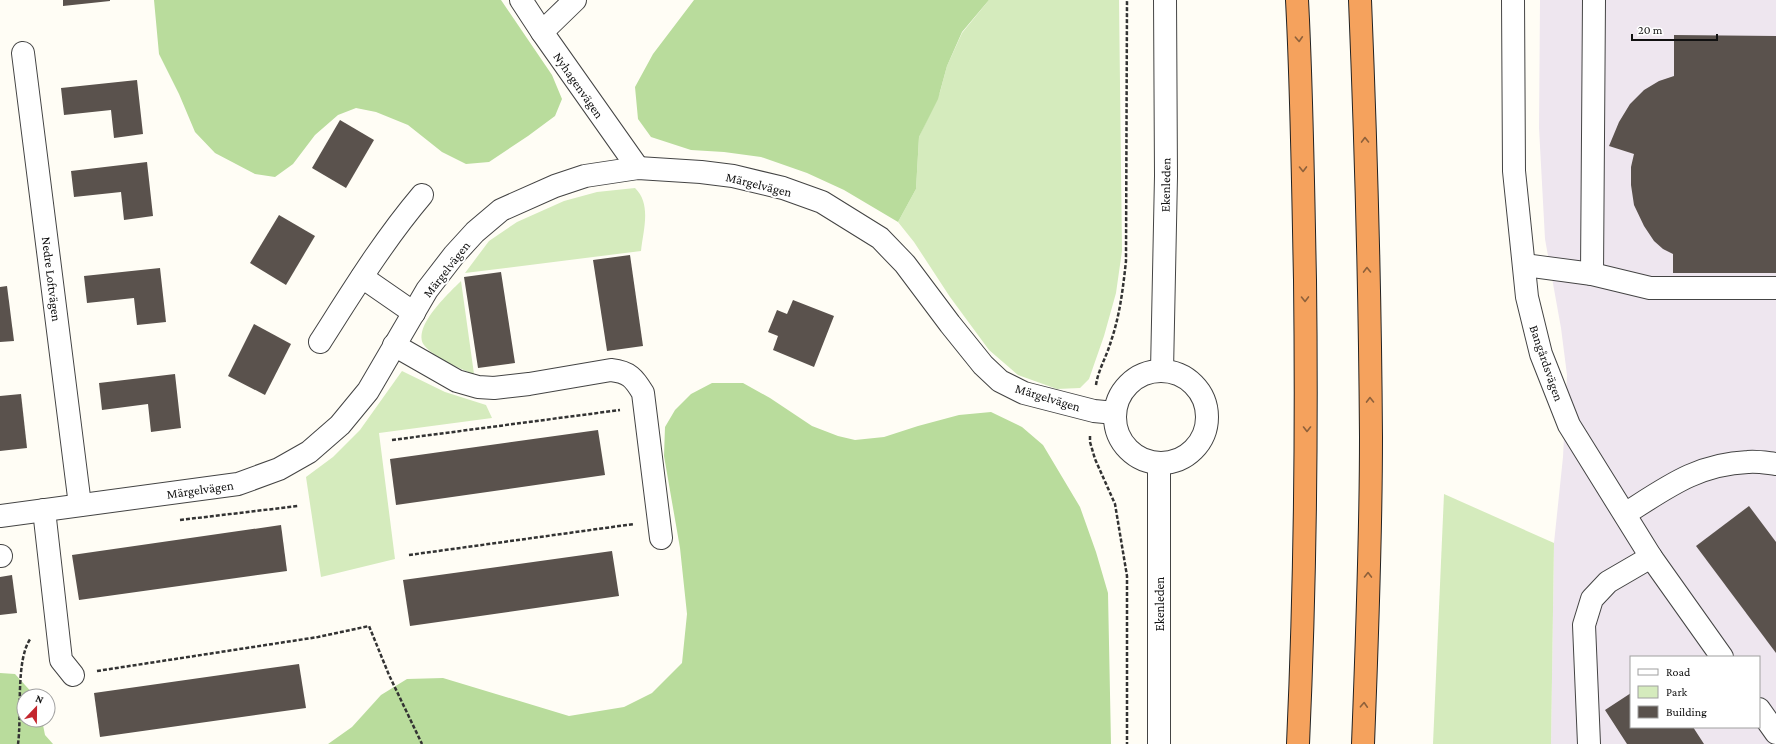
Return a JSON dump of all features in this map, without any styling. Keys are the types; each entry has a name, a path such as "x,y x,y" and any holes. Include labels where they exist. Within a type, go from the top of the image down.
{"highway":[{"path":"1297,0 1302,106 1307,433 1302,656 1298,744"},
{"path":"1360,0 1371,439 1363,744"}],"street":[{"name":"Nyhagenvägen","path":"521,0 638,168"},
{"path":"542,32 575,0"},
{"name":"Ekenleden","path":"1162,370 1166,176 1165,0"},
{"name":"Bangårdsvägen","path":"1513,0 1514,171 1527,297 1541,354 1569,425 1651,557 1721,656"},
{"path":"1592,274 1594,0"},
{"name":"Nedre Loftvägen","path":"23,53 80,505"},
{"name":"Märgelvägen","path":"0,516 238,484 279,469 309,452 340,425 368,391 427,290 454,254 475,232 501,210 555,186 585,176 638,168 701,172 733,176 783,188 822,202 860,224 880,238 905,264 950,324 983,364 1000,381 1024,393 1104,412"},
{"path":"320,342 400,221 422,195"},
{"path":"1524,265 1592,274 1650,288 1776,288"},
{"path":"362,277 414,312"},
{"path":"394,345 457,382 478,387 508,387 611,370 623,371 635,380 643,393 660,530"},
{"path":"1162,370 1176,373 1189,380 1199,391 1206,404 1208,419 1205,433 1198,446 1187,456 1173,462 1159,464 1144,461 1131,453 1121,441 1116,428 1104,412 1118,400 1125,388 1135,378 1162,370"},
{"path":"1625,514 1682,478 1717,465 1750,461 1776,464"},
{"name":"Ekenleden","path":"1159,464 1159,744"},
{"path":"44,510 61,660 73,675"},
{"path":"1589,744 1584,624 1592,599 1608,582 1651,557"},
{"path":"1760,710 1776,733"}],"path":[{"path":"1127,0 1126,261 1122,296 1112,341 1097,378 1104,412 1090,442 1095,458 1115,504 1127,576 1127,744"},
{"path":"392,440 644,407"},
{"path":"409,555 660,530"},
{"path":"18,744 21,727 23,659 27,644 36,633 56,625"},
{"path":"73,675 318,637 369,626 389,675 422,744"}],"shaded area":[{"path":"1540,0 1776,0 1776,744 1551,744 1554,543 1563,457 1567,375 1561,328 1545,239 1539,128"}],"green space":[{"path":"154,0 501,0 552,75 562,99 555,116 489,162 466,164 442,152 408,125 376,112 356,108 338,115 315,135 293,164 275,177 255,174 215,153 195,132 179,94 159,54"},
{"path":"694,0 989,0 962,32 947,66 938,99 919,137 916,189 898,222 844,190 807,173 761,157 724,152 691,150 651,137 638,119 635,87 653,54"},
{"path":"989,0 1119,0 1122,251 1116,293 1104,336 1089,379 1080,388 1057,389 1018,375 989,350 950,297 914,242 898,222 916,189 919,137 940,92 947,66 962,33"},
{"path":"635,188 640,194 645,210 641,251 465,273 489,241 517,222 564,201 597,192"},
{"path":"461,281 474,374 454,366 434,354 424,345 422,338 423,329 427,320 441,302"},
{"path":"402,371 445,392 486,405 492,418 379,433 395,559 321,577 306,477 333,457 360,430"},
{"path":"712,383 743,383 770,398 812,426 838,436 855,440 884,437 959,415 991,412 1022,427 1043,445 1080,507 1096,552 1108,593 1111,744 328,744 352,727 381,695 407,679 443,678 569,716 624,707 652,693 682,663 687,614 680,548 664,456 665,427 675,410 691,394"},
{"path":"1444,494 1554,543 1551,744 1433,744"},
{"path":"0,673 15,674 28,688 16,688 16,728 44,728 45,735 53,744 0,744"}],"building":[{"path":"63,0 110,0 110,1 63,6"},
{"path":"1674,35 1776,36 1776,273 1673,273 1673,254 1663,249 1654,241 1644,226 1634,205 1631,185 1631,167 1634,154 1609,146 1619,122 1630,104 1644,90 1659,81 1674,76"},
{"path":"137,80 143,134 114,138 111,110 64,115 61,88"},
{"path":"340,120 374,140 346,188 312,168"},
{"path":"147,162 153,216 124,220 121,192 74,197 71,171"},
{"path":"279,215 315,236 286,285 250,263"},
{"path":"630,255 643,346 607,351 593,260"},
{"path":"160,268 166,322 137,325 134,298 87,303 84,276"},
{"path":"501,272 515,363 478,368 464,277"},
{"path":"7,286 14,341 0,342 0,287"},
{"path":"793,300 834,316 814,367 773,350 778,336 768,332 777,310 787,314"},
{"path":"254,324 291,344 265,395 228,376"},
{"path":"175,374 181,428 151,432 148,404 102,410 99,383"},
{"path":"21,394 27,448 0,451 0,396"},
{"path":"598,430 605,475 396,505 390,459"},
{"path":"1749,506 1776,542 1776,653 1696,546"},
{"path":"281,525 287,571 79,600 72,555"},
{"path":"612,551 619,596 410,626 403,580"},
{"path":"12,575 17,613 0,615 0,577"},
{"path":"299,664 306,708 100,737 94,693"},
{"path":"1630,694 1630,728 1694,728 1704,744 1627,744 1605,710"}]}
